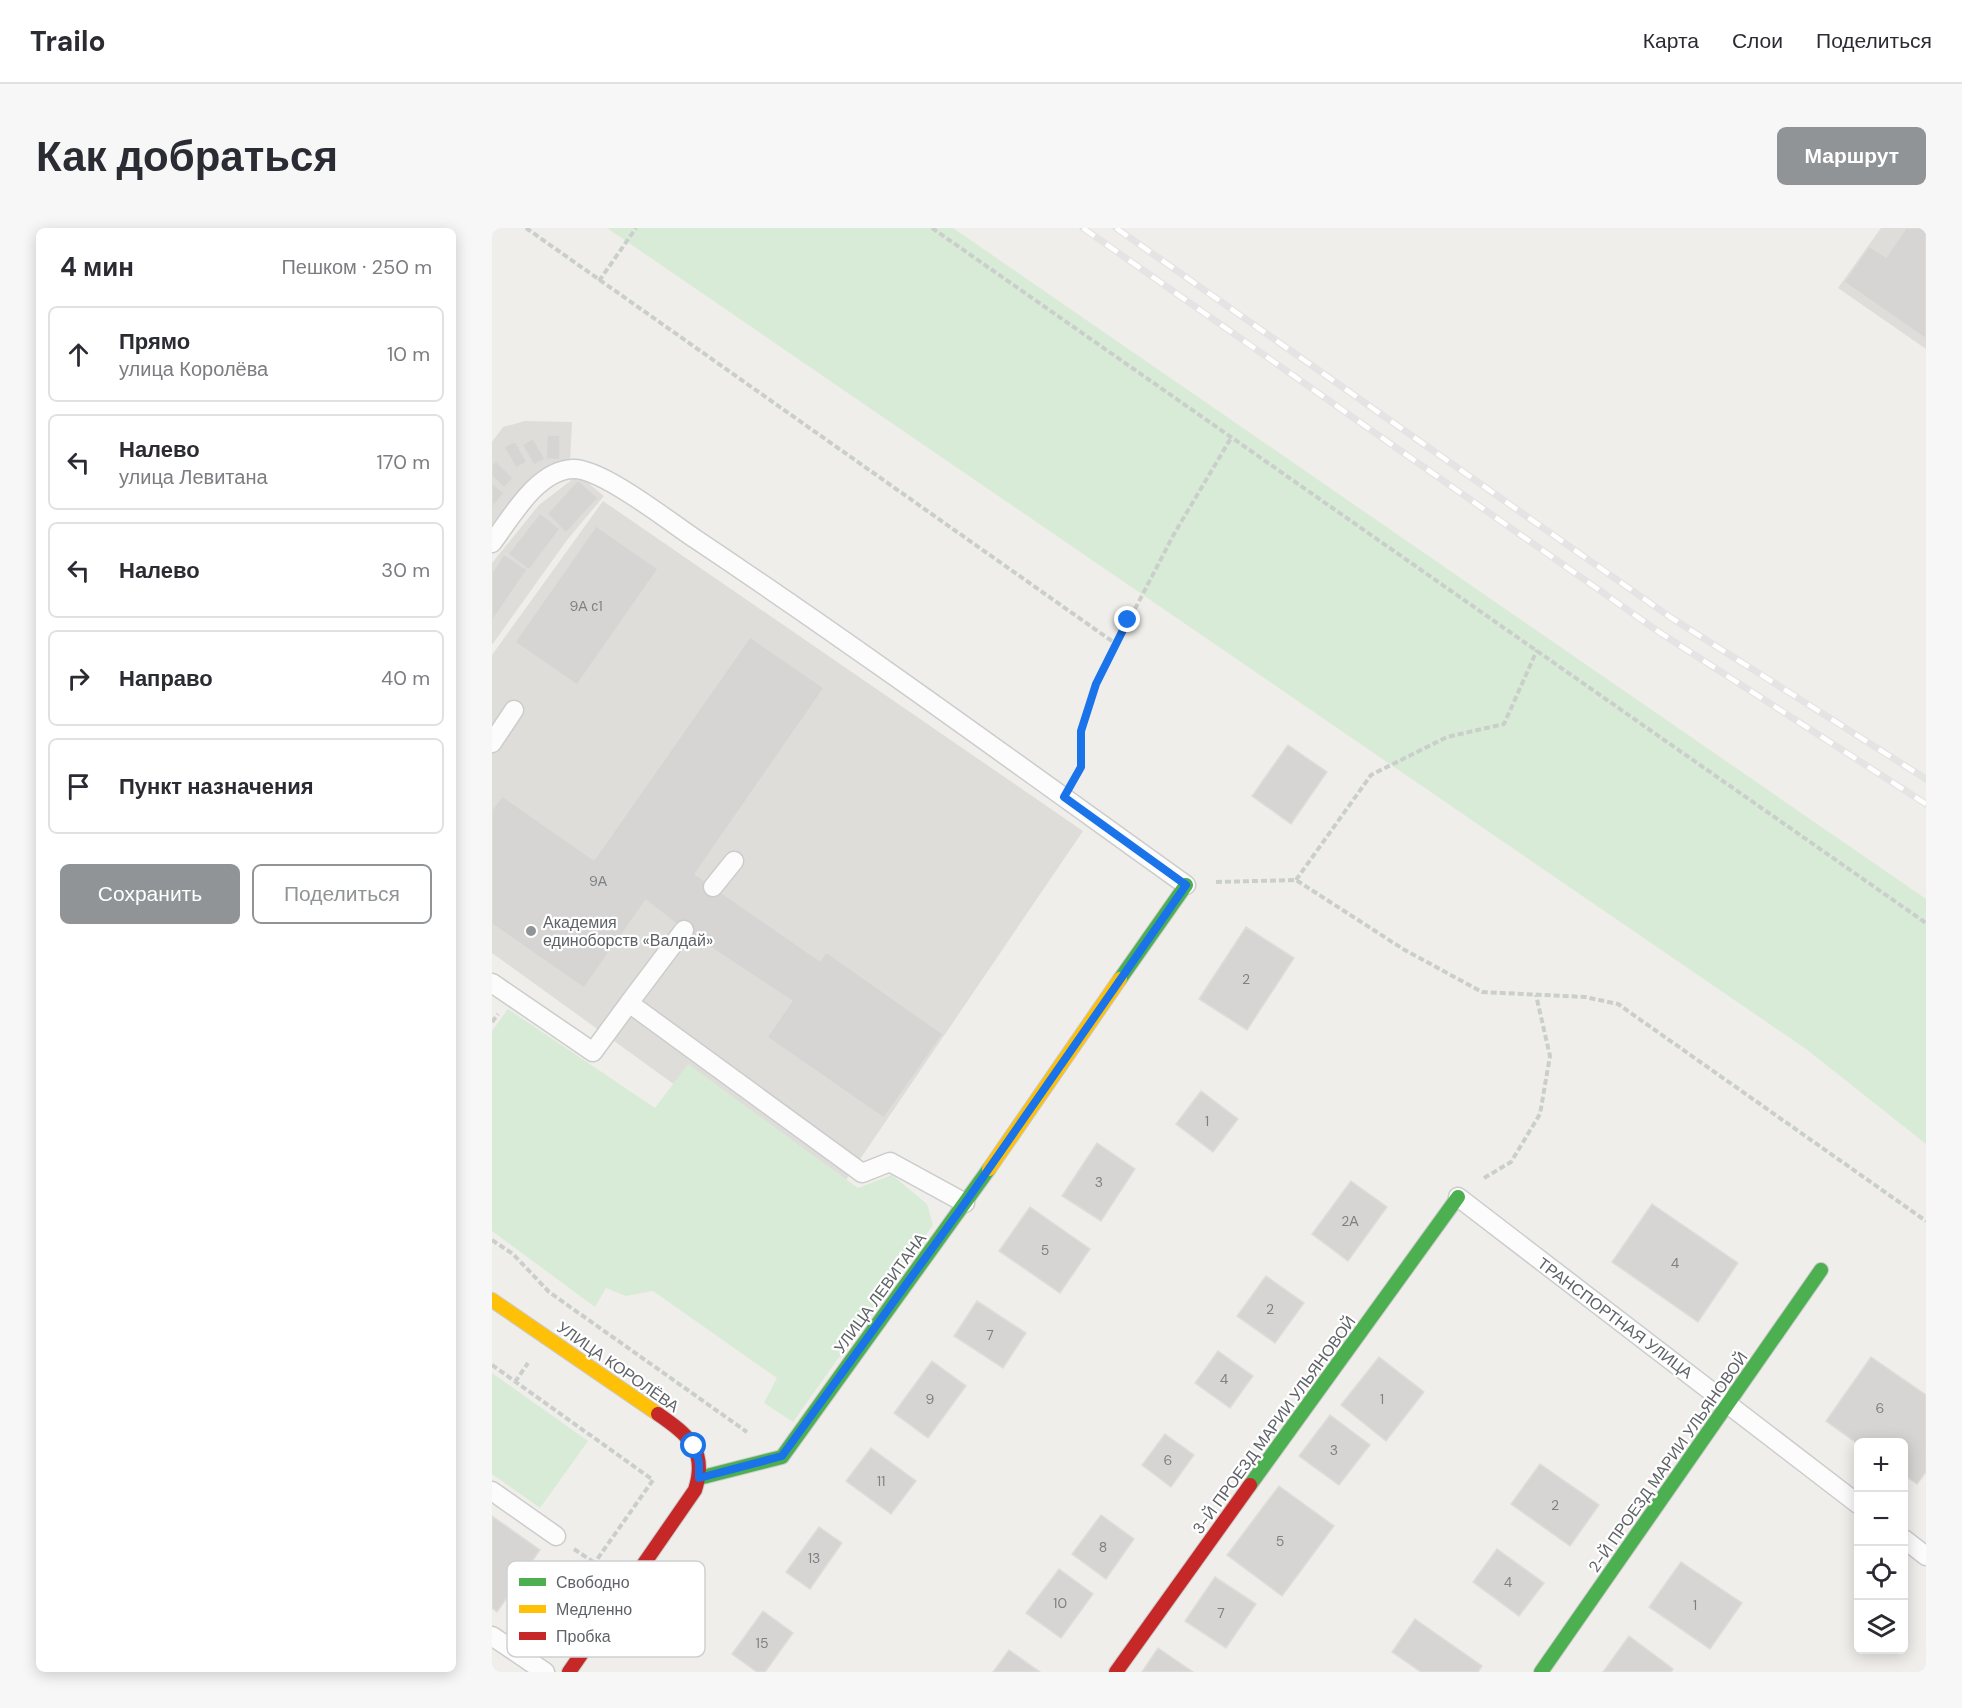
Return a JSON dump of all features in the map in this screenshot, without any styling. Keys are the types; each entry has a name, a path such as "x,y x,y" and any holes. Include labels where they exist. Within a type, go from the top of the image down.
{"street":[{"name":"УЛИЦА ЛЕВИТАНА","path":"782,1456 965,1203 1186,885"},
{"name":"3-Й ПРОЕЗД МАРИИ УЛЬЯНОВОЙ","path":"1116,1672 1458,1197"},
{"name":"2-Й ПРОЕЗД МАРИИ УЛЬЯНОВОЙ","path":"1541,1672 1821,1270"},
{"name":"УЛИЦА КОРОЛЁВА","path":"492,1300 684,1432 698,1456 699,1478"},
{"path":"647,1561 691,1499 699,1478 782,1456"},
{"path":"569,1672 580,1657"}],"lane":[{"path":"492,543 522,502 541,483 557,473 573,469 587,471 614,484 730,562 1186,885"},
{"path":"492,743 514,710"},
{"path":"713,887 734,861"},
{"path":"492,983 593,1052 684,930"},
{"path":"629,1003 862,1173 890,1162 965,1203"},
{"name":"ТРАНСПОРТНАЯ УЛИЦА","path":"1458,1197 1854,1501"},
{"path":"492,1491 556,1536"},
{"path":"1908,1542 1926,1556"},
{"path":"492,1636 507,1646"},
{"path":"523,1657 545,1672"}],"path":[{"path":"526,228 1116,644"},
{"path":"599,281 636,228"},
{"path":"932,228 1926,923"},
{"path":"1064,797 1081,767 1081,731 1096,684 1174,534 1232,437"},
{"path":"1296,880 1371,775 1447,737 1504,724 1537,650"},
{"path":"1186,885 1240,880 1296,880 1403,949 1482,992 1585,997 1618,1004 1926,1221"},
{"path":"1458,1197 1511,1162 1540,1114 1550,1056 1536,995"},
{"path":"492,1240 513,1254 549,1292 782,1456"},
{"path":"492,1365 653,1480 596,1561"}],"shaded area":[{"path":"1881,228 1926,228 1926,349 1838,288"},
{"path":"525,421 572,422 570,462 536,473 492,531 492,442 503,427"},
{"path":"578,475 604,496 567,540 492,645 492,563 539,505"},
{"path":"603,501 1083,831 833,1199 492,953 492,655"}],"green space":[{"path":"607,228 953,228 1926,899 1926,1144 1806,1049"},
{"path":"508,1009 655,1108 688,1064 858,1188 892,1175 927,1204 933,1225 793,1422 764,1403 777,1378 653,1291 626,1296 606,1288 595,1307 492,1231 492,1031"},
{"path":"492,1373 588,1441 540,1508 492,1474"}],"building":[{"path":"1906,228 1926,228 1926,339 1844,282 1869,246 1886,257"},
{"path":"547,435 560,435 560,460 546,459"},
{"path":"533,438 545,459 534,465 522,445"},
{"path":"515,441 527,462 516,468 504,447"},
{"path":"496,461 513,478 504,488 492,476 492,465"},
{"path":"578,480 598,498 566,533 547,514"},
{"path":"492,483 504,493 492,508"},
{"path":"540,513 560,529 529,570 508,554"},
{"path":"596,526 658,569 577,685 515,642"},
{"path":"504,554 527,570 492,621 492,572"},
{"path":"750,637 824,688 695,874 820,961 826,952 943,1034 884,1118 767,1037 792,1001 684,930 646,900 584,988 492,924 492,810 502,796 594,860"},
{"path":"1288,745 1327,772 1291,824 1252,796"},
{"path":"1246,927 1294,958 1247,1030 1199,999"},
{"path":"1201,1091 1238,1119 1213,1152 1176,1124"},
{"path":"1097,1143 1135,1169 1101,1221 1062,1196"},
{"path":"1351,1181 1387,1207 1348,1261 1312,1234"},
{"path":"1652,1204 1738,1263 1698,1322 1612,1262"},
{"path":"1030,1207 1090,1249 1060,1293 999,1251"},
{"path":"1266,1276 1304,1303 1275,1343 1237,1316"},
{"path":"977,1301 1026,1333 1003,1368 954,1336"},
{"path":"1218,1351 1253,1376 1230,1408 1195,1383"},
{"path":"1379,1357 1424,1392 1386,1441 1341,1405"},
{"path":"1871,1357 1926,1395 1926,1472 1917,1484 1908,1478 1908,1438 1854,1438 1854,1441 1826,1421"},
{"path":"932,1361 966,1386 928,1438 894,1413"},
{"path":"1330,1415 1370,1445 1339,1485 1299,1456"},
{"path":"1165,1434 1194,1455 1171,1487 1142,1465"},
{"path":"871,1448 916,1481 891,1514 846,1481"},
{"path":"1540,1464 1599,1505 1570,1546 1511,1504"},
{"path":"1279,1486 1334,1526 1282,1596 1227,1555"},
{"path":"1101,1515 1134,1539 1106,1579 1072,1554"},
{"path":"492,1516 540,1550 532,1561 507,1561 507,1598 497,1612 492,1608"},
{"path":"819,1527 842,1543 810,1589 786,1572"},
{"path":"1497,1549 1544,1583 1519,1616 1473,1582"},
{"path":"1681,1562 1742,1603 1710,1649 1649,1607"},
{"path":"1059,1569 1093,1594 1061,1638 1026,1613"},
{"path":"1215,1577 1256,1604 1226,1648 1185,1621"},
{"path":"763,1611 793,1633 765,1672 757,1672 732,1654"},
{"path":"1415,1619 1482,1666 1478,1672 1421,1672 1392,1652"},
{"path":"1629,1636 1673,1669 1671,1672 1603,1672"},
{"path":"1158,1648 1193,1672 1142,1672"},
{"path":"1009,1650 1040,1672 993,1672"}],"railway":[{"path":"1083,228 1659,632 1926,804"},
{"path":"1116,228 1670,617 1926,779"}],"traffic: fast":[{"path":"1120,979 1186,885"},
{"path":"699,1478 782,1457 989,1169"},
{"path":"1250,1485 1458,1197"},
{"path":"1541,1672 1821,1270"}],"traffic: slow":[{"path":"989,1169 1120,979"},
{"path":"492,1300 658,1414"}],"traffic: jam":[{"path":"646,1561 695,1490 699,1464 693,1445 678,1429 658,1414"},
{"path":"1116,1672 1250,1485"},
{"path":"569,1672 579,1657"}],"place":[{"name":"Академия единоборств «Валдай»","path":"531,931"}],"route":[{"path":"694,1446 700,1467 699,1478 782,1456 965,1203 1186,885 1064,797 1081,767 1081,731 1096,684 1128,620"}]}
